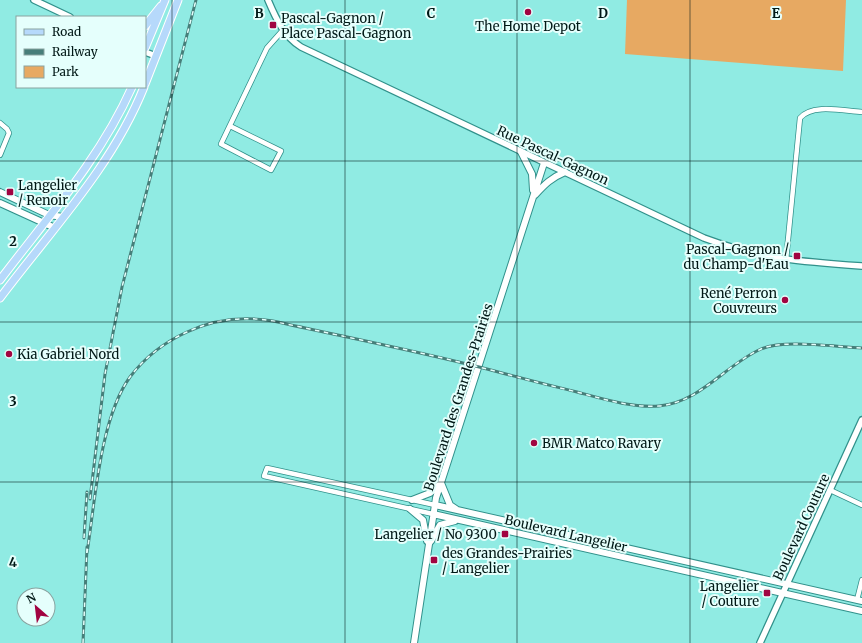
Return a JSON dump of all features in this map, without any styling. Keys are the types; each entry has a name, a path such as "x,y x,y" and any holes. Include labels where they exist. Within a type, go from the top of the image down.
{"main road":[{"path":"146,81 178,0"},
{"path":"146,25 165,1"},
{"path":"146,46 165,1"},
{"path":"0,280 98,151 132,88"},
{"path":"0,298 55,228 113,150 144,88"},
{"path":"521,152 532,174 533,198"},
{"name":"Boulevard des Grandes-Prairies","path":"414,643 435,505 544,162"},
{"path":"533,198 546,182 565,172"},
{"path":"0,192 50,215 63,217"},
{"path":"0,203 55,228"},
{"path":"412,500 430,493 441,483 444,494 450,505 457,510"},
{"name":"Boulevard Langelier","path":"435,505 859,601"},
{"path":"410,509 423,520 428,550"},
{"name":"Boulevard Langelier","path":"433,514 862,611"},
{"path":"428,550 440,525 452,521 467,521"}],"street":[{"path":"34,0 68,16"},
{"name":"Rue Pascal-Gagnon","path":"268,0 283,30 291,40 307,50 704,238 751,254 786,260 862,266"},
{"path":"230,126 280,151 271,170 221,144 267,48 283,30"},
{"path":"146,52 156,56"},
{"path":"786,260 800,118 804,113 816,109 862,112"},
{"path":"0,123 7,129 8,133 0,155"},
{"name":"Boulevard Couture","path":"760,643 862,420"},
{"name":"Boulevard Langelier","path":"433,514 264,476 267,468 435,505"},
{"path":"830,490 862,504"},
{"name":"Boulevard Langelier","path":"859,601 862,580"}],"green space":[{"path":"627,0 846,0 843,71 625,54"}],"railway":[{"path":"90,499 105,374 122,287 196,0"},
{"path":"87,553 100,461 105,437 120,394 130,377 142,363 163,345 179,336 219,321 240,319 273,321 434,356 607,400 638,406 659,406 688,398 748,356 761,349 771,346 796,344 862,348"},
{"path":"84,538 87,492"},
{"path":"83,643 87,547"}],"place":[{"name":"The Home Depot","path":"528,12"},
{"name":"Pascal-Gagnon / Place Pascal-Gagnon","path":"273,25"},
{"name":"Langelier / Renoir","path":"10,192"},
{"name":"Pascal-Gagnon / du Champ-d'Eau","path":"797,256"},
{"name":"René Perron Couvreurs","path":"785,300"},
{"name":"Kia Gabriel Nord","path":"9,354"},
{"name":"BMR Matco Ravary","path":"534,443"},
{"name":"Langelier / No 9300","path":"505,534"},
{"name":"des Grandes-Prairies / Langelier","path":"434,560"},
{"name":"Langelier / Couture","path":"767,593"}]}
